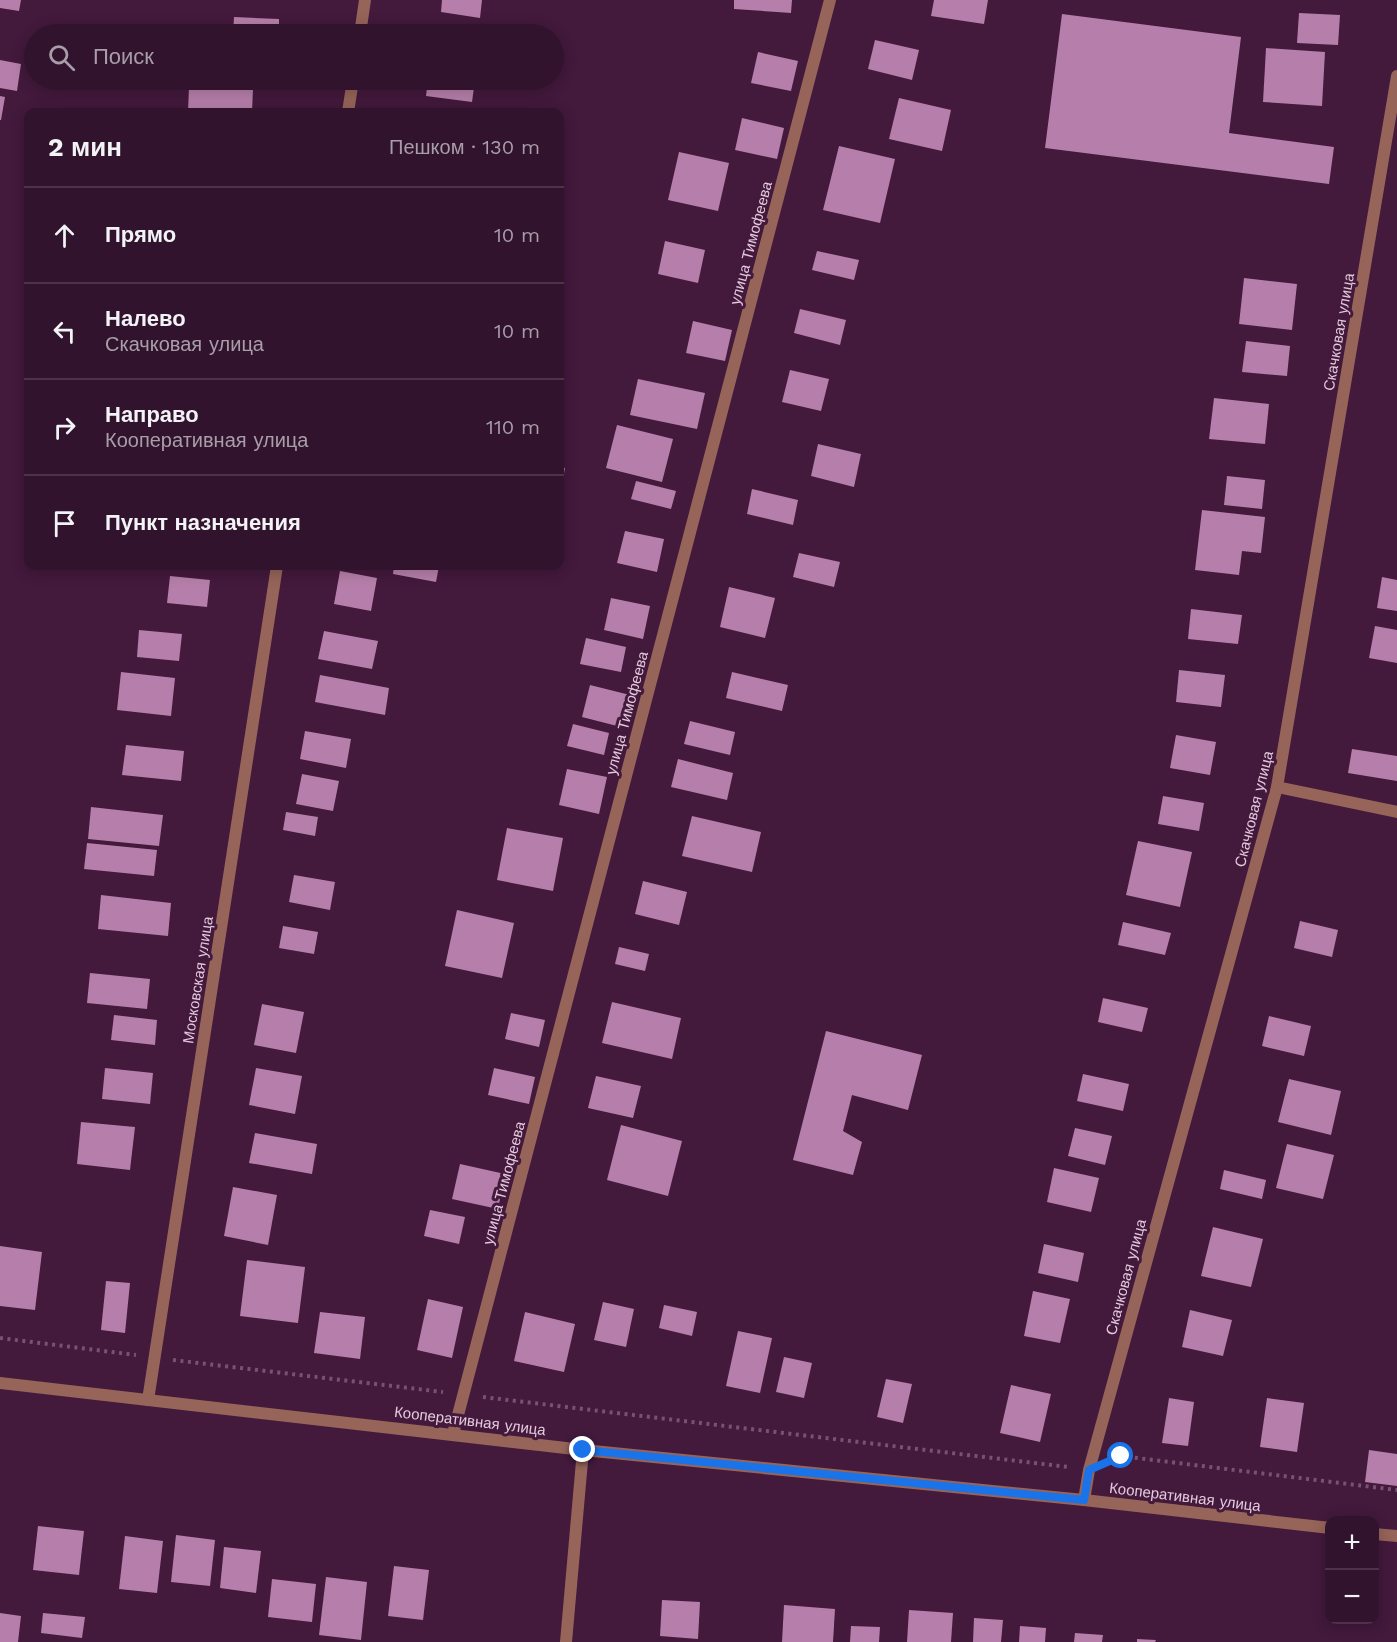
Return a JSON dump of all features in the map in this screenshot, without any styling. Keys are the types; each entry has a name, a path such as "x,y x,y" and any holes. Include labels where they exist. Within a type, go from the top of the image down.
{"street":[{"path":"361,24 365,0"},
{"name":"улица Тимофеева","path":"453,1434 830,0"},
{"name":"Скачковая улица","path":"1084,1500 1089,1470 1277,787 1397,76"},
{"path":"349,108 351,90"},
{"name":"Московская улица","path":"148,1400 276,570"},
{"path":"1277,787 1397,812"},
{"name":"Кооперативная улица","path":"0,1383 583,1450 1084,1500 1325,1528"},
{"path":"566,1642 583,1450"},
{"path":"1379,1534 1397,1536"}],"path":[{"path":"0,1338 190,1363 1089,1470 1121,1456 1397,1490"}],"building":[{"path":"0,0 21,0 19,11 0,8"},
{"path":"442,0 482,0 480,18 441,12"},
{"path":"734,0 792,0 791,13 734,9"},
{"path":"934,0 988,0 984,24 931,16"},
{"path":"1299,13 1340,15 1338,45 1297,43"},
{"path":"1062,14 1241,37 1229,133 1334,147 1329,184 1045,148"},
{"path":"234,17 279,19 279,24 234,24"},
{"path":"875,40 919,50 912,80 868,69"},
{"path":"1266,48 1325,52 1322,106 1263,102"},
{"path":"758,52 798,61 791,91 751,83"},
{"path":"0,60 21,64 17,91 0,88"},
{"path":"189,90 253,90 252,108 188,108"},
{"path":"427,90 474,90 472,102 426,96"},
{"path":"0,96 5,97 1,120 0,120"},
{"path":"899,98 951,110 942,151 889,139"},
{"path":"742,118 784,128 777,159 735,150"},
{"path":"839,146 895,159 880,223 823,210"},
{"path":"679,152 729,163 718,211 668,200"},
{"path":"665,241 705,250 698,283 658,274"},
{"path":"817,251 859,260 854,280 812,270"},
{"path":"1244,278 1297,284 1292,330 1239,324"},
{"path":"800,309 846,320 840,345 794,333"},
{"path":"693,321 732,330 725,361 686,353"},
{"path":"1246,341 1290,346 1287,376 1242,372"},
{"path":"790,370 829,379 821,411 782,402"},
{"path":"638,379 705,393 697,429 630,415"},
{"path":"1214,398 1269,404 1265,444 1209,439"},
{"path":"617,425 673,439 662,482 606,468"},
{"path":"818,444 861,454 854,487 811,476"},
{"path":"1227,476 1265,480 1262,509 1224,505"},
{"path":"636,481 676,491 671,509 631,499"},
{"path":"752,489 798,500 793,525 747,514"},
{"path":"1202,510 1265,517 1261,553 1242,551 1239,575 1195,570"},
{"path":"625,531 664,539 657,572 617,563"},
{"path":"799,553 840,562 834,587 793,577"},
{"path":"394,570 438,570 436,582 393,574"},
{"path":"340,571 377,578 371,611 334,604"},
{"path":"170,576 210,580 207,607 167,603"},
{"path":"1382,577 1397,580 1397,611 1377,608"},
{"path":"729,587 775,598 765,638 720,627"},
{"path":"611,598 650,606 643,639 604,630"},
{"path":"1191,609 1242,615 1238,644 1188,639"},
{"path":"1375,626 1397,630 1397,663 1369,658"},
{"path":"139,630 182,634 179,661 137,657"},
{"path":"324,631 378,641 372,669 318,659"},
{"path":"586,638 626,647 621,672 580,664"},
{"path":"1179,670 1225,675 1221,707 1176,702"},
{"path":"121,672 175,678 171,716 117,710"},
{"path":"732,672 788,685 782,711 726,698"},
{"path":"320,675 389,688 385,715 315,702"},
{"path":"590,685 630,695 621,727 582,717"},
{"path":"690,721 735,732 730,755 684,744"},
{"path":"573,724 609,733 604,755 567,746"},
{"path":"305,731 351,739 346,768 300,759"},
{"path":"1176,735 1216,742 1210,775 1170,768"},
{"path":"126,745 184,751 181,781 122,775"},
{"path":"1352,749 1397,756 1397,781 1348,773"},
{"path":"678,759 733,773 727,800 671,787"},
{"path":"567,769 607,777 599,814 559,805"},
{"path":"302,774 339,781 333,811 296,804"},
{"path":"1163,796 1204,803 1199,831 1158,824"},
{"path":"91,807 163,815 159,846 88,839"},
{"path":"286,812 318,817 315,836 283,830"},
{"path":"692,816 761,832 752,872 682,856"},
{"path":"507,828 563,838 553,891 497,880"},
{"path":"1138,841 1192,852 1180,907 1126,895"},
{"path":"87,843 157,850 154,876 84,869"},
{"path":"294,875 335,882 330,910 289,902"},
{"path":"643,881 687,892 679,925 635,914"},
{"path":"101,895 171,903 168,936 98,929"},
{"path":"457,910 514,923 502,978 445,966"},
{"path":"1300,921 1338,930 1332,957 1294,948"},
{"path":"1123,922 1171,933 1165,955 1118,945"},
{"path":"283,926 318,932 314,954 279,948"},
{"path":"619,947 649,954 645,971 615,964"},
{"path":"90,973 150,979 147,1009 87,1003"},
{"path":"1103,998 1148,1008 1142,1032 1098,1022"},
{"path":"612,1002 681,1018 672,1059 602,1043"},
{"path":"262,1004 304,1012 296,1053 254,1045"},
{"path":"511,1013 545,1020 539,1047 505,1039"},
{"path":"114,1015 157,1020 155,1045 111,1040"},
{"path":"1269,1016 1311,1026 1304,1056 1262,1046"},
{"path":"826,1031 922,1055 908,1110 852,1095 843,1131 862,1142 853,1175 793,1160"},
{"path":"105,1068 153,1073 150,1104 102,1099"},
{"path":"256,1068 302,1076 295,1114 249,1105"},
{"path":"494,1068 535,1077 529,1104 488,1095"},
{"path":"1083,1074 1129,1084 1123,1111 1077,1101"},
{"path":"596,1076 641,1086 633,1118 588,1108"},
{"path":"1289,1079 1341,1091 1331,1135 1278,1122"},
{"path":"81,1122 135,1127 130,1170 77,1164"},
{"path":"621,1125 682,1141 668,1196 607,1180"},
{"path":"1075,1128 1112,1136 1105,1165 1068,1156"},
{"path":"255,1133 317,1144 312,1174 249,1163"},
{"path":"1287,1144 1334,1155 1323,1199 1276,1188"},
{"path":"460,1164 505,1174 498,1209 452,1199"},
{"path":"1054,1168 1099,1178 1091,1212 1047,1202"},
{"path":"1224,1170 1266,1180 1262,1199 1220,1189"},
{"path":"233,1187 277,1195 268,1245 224,1236"},
{"path":"430,1210 465,1217 459,1244 424,1236"},
{"path":"1213,1227 1263,1239 1251,1287 1201,1276"},
{"path":"1044,1244 1084,1253 1078,1282 1038,1273"},
{"path":"0,1246 42,1252 35,1310 0,1306"},
{"path":"247,1260 305,1267 298,1323 240,1316"},
{"path":"106,1281 130,1283 125,1333 101,1330"},
{"path":"1033,1291 1070,1299 1060,1343 1024,1336"},
{"path":"428,1299 463,1307 452,1358 417,1350"},
{"path":"603,1302 634,1309 626,1347 594,1340"},
{"path":"664,1305 697,1312 692,1336 659,1328"},
{"path":"1190,1310 1232,1320 1223,1356 1182,1347"},
{"path":"320,1312 365,1317 360,1359 314,1353"},
{"path":"525,1312 575,1324 564,1372 514,1361"},
{"path":"738,1331 772,1338 760,1393 726,1386"},
{"path":"784,1357 812,1363 804,1398 776,1392"},
{"path":"886,1379 912,1384 903,1423 877,1417"},
{"path":"1011,1385 1051,1394 1040,1442 1000,1433"},
{"path":"1169,1398 1194,1402 1188,1446 1162,1443"},
{"path":"1267,1398 1304,1403 1297,1452 1260,1447"},
{"path":"1369,1450 1397,1454 1397,1486 1365,1482"},
{"path":"38,1526 84,1531 79,1575 33,1570"},
{"path":"176,1535 215,1540 210,1586 171,1582"},
{"path":"125,1536 163,1541 157,1593 119,1589"},
{"path":"224,1547 261,1551 256,1593 220,1588"},
{"path":"394,1566 429,1570 423,1620 388,1616"},
{"path":"326,1577 367,1582 361,1640 319,1635"},
{"path":"272,1579 316,1584 312,1622 268,1617"},
{"path":"662,1600 700,1602 698,1639 660,1636"},
{"path":"784,1605 835,1609 833,1642 782,1642"},
{"path":"909,1610 953,1613 951,1642 907,1642"},
{"path":"0,1613 21,1616 18,1642 0,1642"},
{"path":"43,1613 85,1617 82,1638 41,1633"},
{"path":"974,1618 1003,1620 1001,1642 973,1642"},
{"path":"851,1626 880,1627 879,1642 850,1642"},
{"path":"1020,1626 1046,1628 1045,1642 1019,1642"},
{"path":"1075,1633 1103,1635 1102,1642 1074,1642"},
{"path":"1137,1639 1156,1640 1155,1642 1137,1642"}],"route":[{"path":"583,1450 1084,1500 1089,1470 1121,1456"}]}
